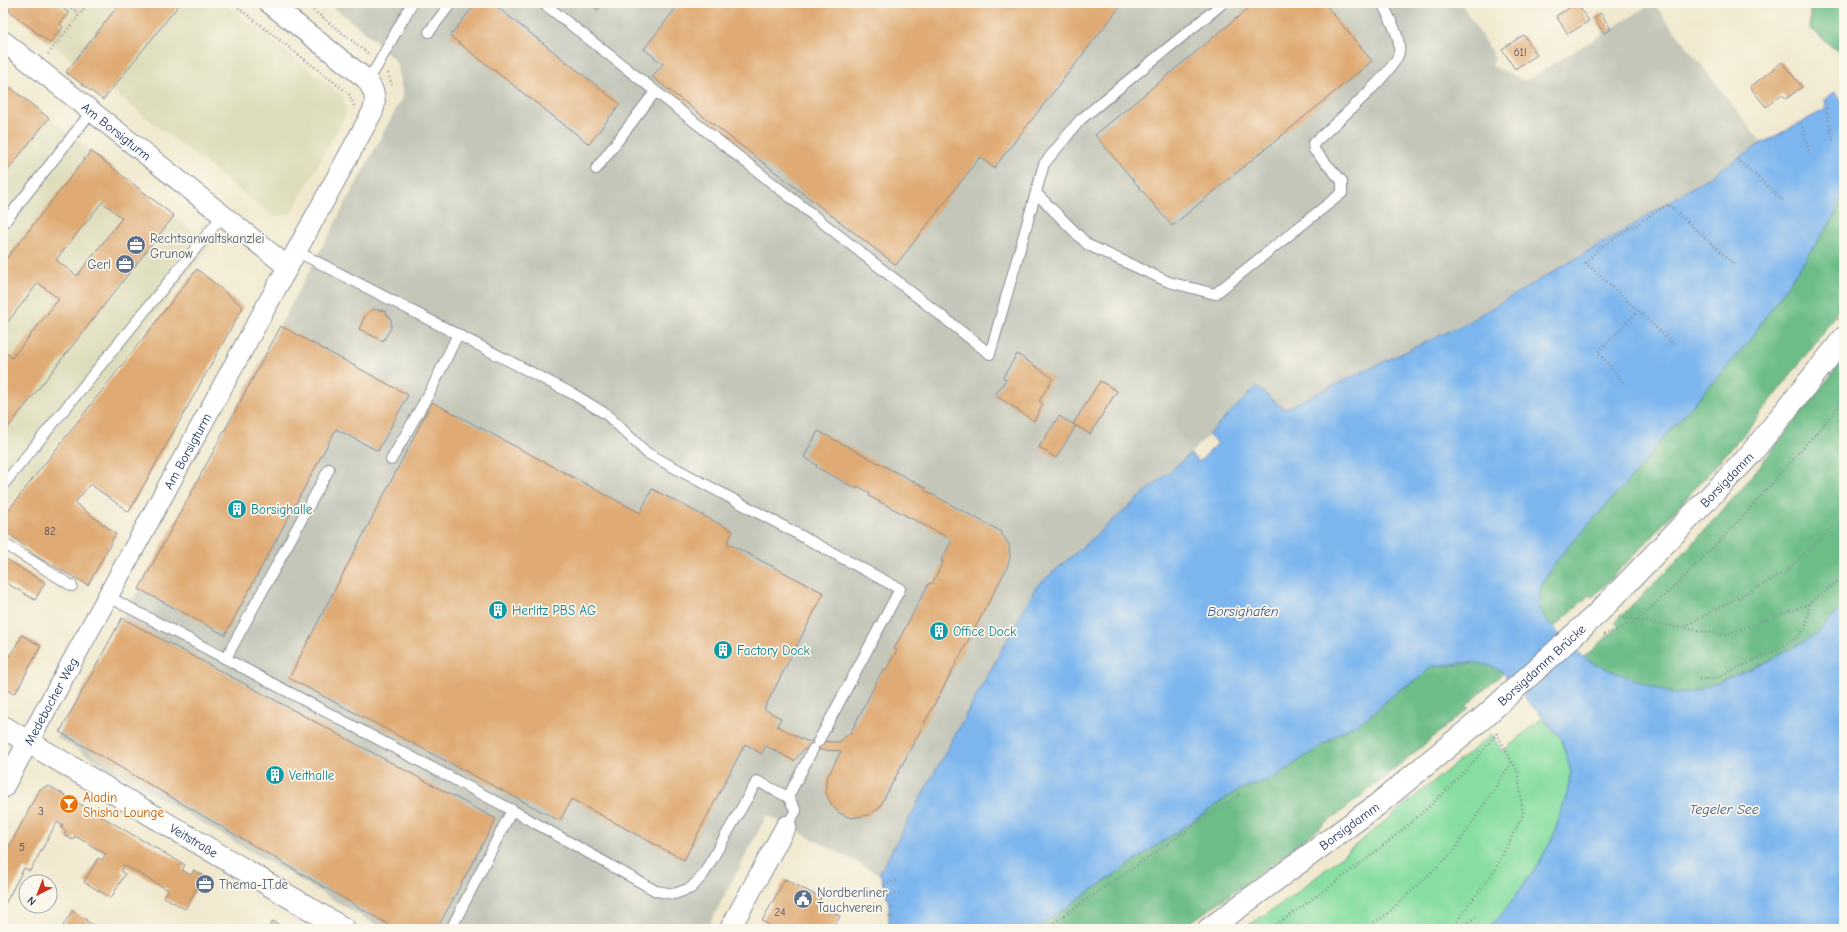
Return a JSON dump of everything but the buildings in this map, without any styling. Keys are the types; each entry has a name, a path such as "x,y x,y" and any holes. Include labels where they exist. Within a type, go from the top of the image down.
{"street":[{"name":"Am Borsigturm","path":"86,636 292,259 333,187 373,111 376,100 375,94 366,79 270,3"},
{"name":"Am Borsigturm","path":"3,41 223,215 292,259"},
{"name":"Borsigdamm","path":"1599,612 1749,456 1844,338"},
{"name":"Borsigdamm Brücke","path":"1484,717 1599,612"},
{"name":"Medebacher Weg","path":"3,788 86,636"},
{"name":"Borsigdamm","path":"1209,929 1377,805 1484,717"},
{"name":"Veitstraße","path":"3,727 344,929"},
{"path":"730,929 786,826"}],"lane":[{"path":"366,79 376,68 412,3"},
{"path":"429,32 451,3"},
{"path":"544,3 655,92 990,354 1044,164 1080,120 1223,3"},
{"path":"1036,193 1088,245 1169,282 1215,294 1342,193 1342,181 1314,150 1313,144 1388,71 1400,54 1399,41 1382,3"},
{"path":"596,169 655,92"},
{"path":"3,224 92,111"},
{"path":"3,485 223,215"},
{"path":"292,259 458,334 573,394 606,414 647,453 900,588 788,797"},
{"path":"391,460 430,390 458,334"},
{"path":"226,658 329,469"},
{"path":"3,543 72,586"},
{"path":"107,596 512,810 656,891 674,894 691,888 703,875 757,781 788,797 796,811 786,826"},
{"path":"451,929 512,810"}],"path":[{"path":"65,3 80,14"},
{"path":"45,58 88,3"},
{"path":"232,3 349,94 354,106 353,113"},
{"path":"1826,108 1833,141"},
{"path":"1802,123 1810,156"},
{"path":"1737,159 1784,201"},
{"path":"1675,345 1586,263 1598,249 1668,204 1736,266"},
{"path":"1623,382 1598,352 1638,311"},
{"path":"1600,636 1636,621 1677,584 1738,523 1844,400"},
{"path":"1680,628 1784,573 1844,516"},
{"path":"1636,621 1725,635 1809,604 1844,576"},
{"path":"1699,679 1714,679 1750,663 1800,636 1807,622 1809,604"},
{"path":"1270,929 1320,894 1405,827 1438,798 1484,749 1497,732 1518,772 1523,815 1495,870 1453,926 1448,929"},
{"path":"1364,929 1386,915 1453,852 1513,760"},
{"path":"1044,929 1240,794"},
{"path":"884,885 898,880"},
{"path":"887,896 902,892"},
{"path":"890,909 896,908"},
{"path":"1453,926 1459,929 1477,916"},
{"path":"889,917 897,917"},
{"path":"889,927 898,927"}],"shaded area":[{"path":"3,3 223,3 344,97 346,115 291,214 274,217 3,6"},
{"path":"328,3 1461,3 1495,58 1492,66 1526,81 1653,3 1762,143 1628,228 1464,323 1284,409 1255,387 1190,454 1036,587 879,874 767,815 707,929 383,929 56,737 139,589 403,96 397,64 381,45"},
{"path":"3,82 211,245 3,513"}],"green space":[{"path":"1810,3 1844,3 1844,57 1810,28"},
{"path":"1844,193 1844,301 1821,335 1752,425 1645,544 1593,597 1589,595 1553,628 1539,610 1541,586 1558,558 1639,469 1664,437 1746,345 1833,219"},
{"path":"1844,359 1844,605 1817,634 1761,665 1690,693 1672,694 1594,665 1583,658 1619,626 1615,622 1679,558 1740,491"},
{"path":"1481,663 1496,668 1503,673 1467,705 1469,708 1346,808 1252,879 1181,929 1035,929 1238,790 1274,778 1338,734 1367,718 1399,690 1421,677 1432,666"},
{"path":"1542,718 1561,738 1571,772 1567,794 1552,840 1536,868 1503,913 1487,929 1243,929 1293,896 1492,734 1502,752"}],"water":[{"name":"Borsighafen","path":"1835,92 1844,104 1844,193 1833,219 1746,345 1664,437 1639,469 1558,558 1541,586 1539,610 1571,646 1586,659 1594,664 1672,694 1690,693 1761,665 1817,634 1844,605 1844,929 1487,929 1503,913 1536,868 1552,840 1567,794 1571,772 1561,738 1503,673 1487,665 1478,663 1460,663 1432,666 1421,677 1399,690 1367,718 1338,734 1274,778 1238,790 1035,929 889,929 889,903 881,876 879,874 1036,587 1190,454 1199,462 1218,443 1208,435 1256,387 1284,409 1464,324 1628,228 1762,143 1826,109 1825,99"}],"place":[{"name":"Rechtsanwaltskanzlei Grunow","path":"136,245"},
{"name":"Gerl","path":"125,264"},
{"name":"Borsighalle","path":"237,509"},
{"name":"Herlitz PBS AG","path":"498,610"},
{"name":"Office Dock","path":"939,631"},
{"name":"Factory Dock","path":"723,650"},
{"name":"Veithalle","path":"275,775"},
{"name":"Aladin Shisha Lounge","path":"69,804"},
{"name":"Thema-IT.de","path":"205,884"},
{"name":"Nordberliner Tauchverein","path":"803,899"}],"water label":[{"name":"Tegeler See","path":"1724,809"}]}
